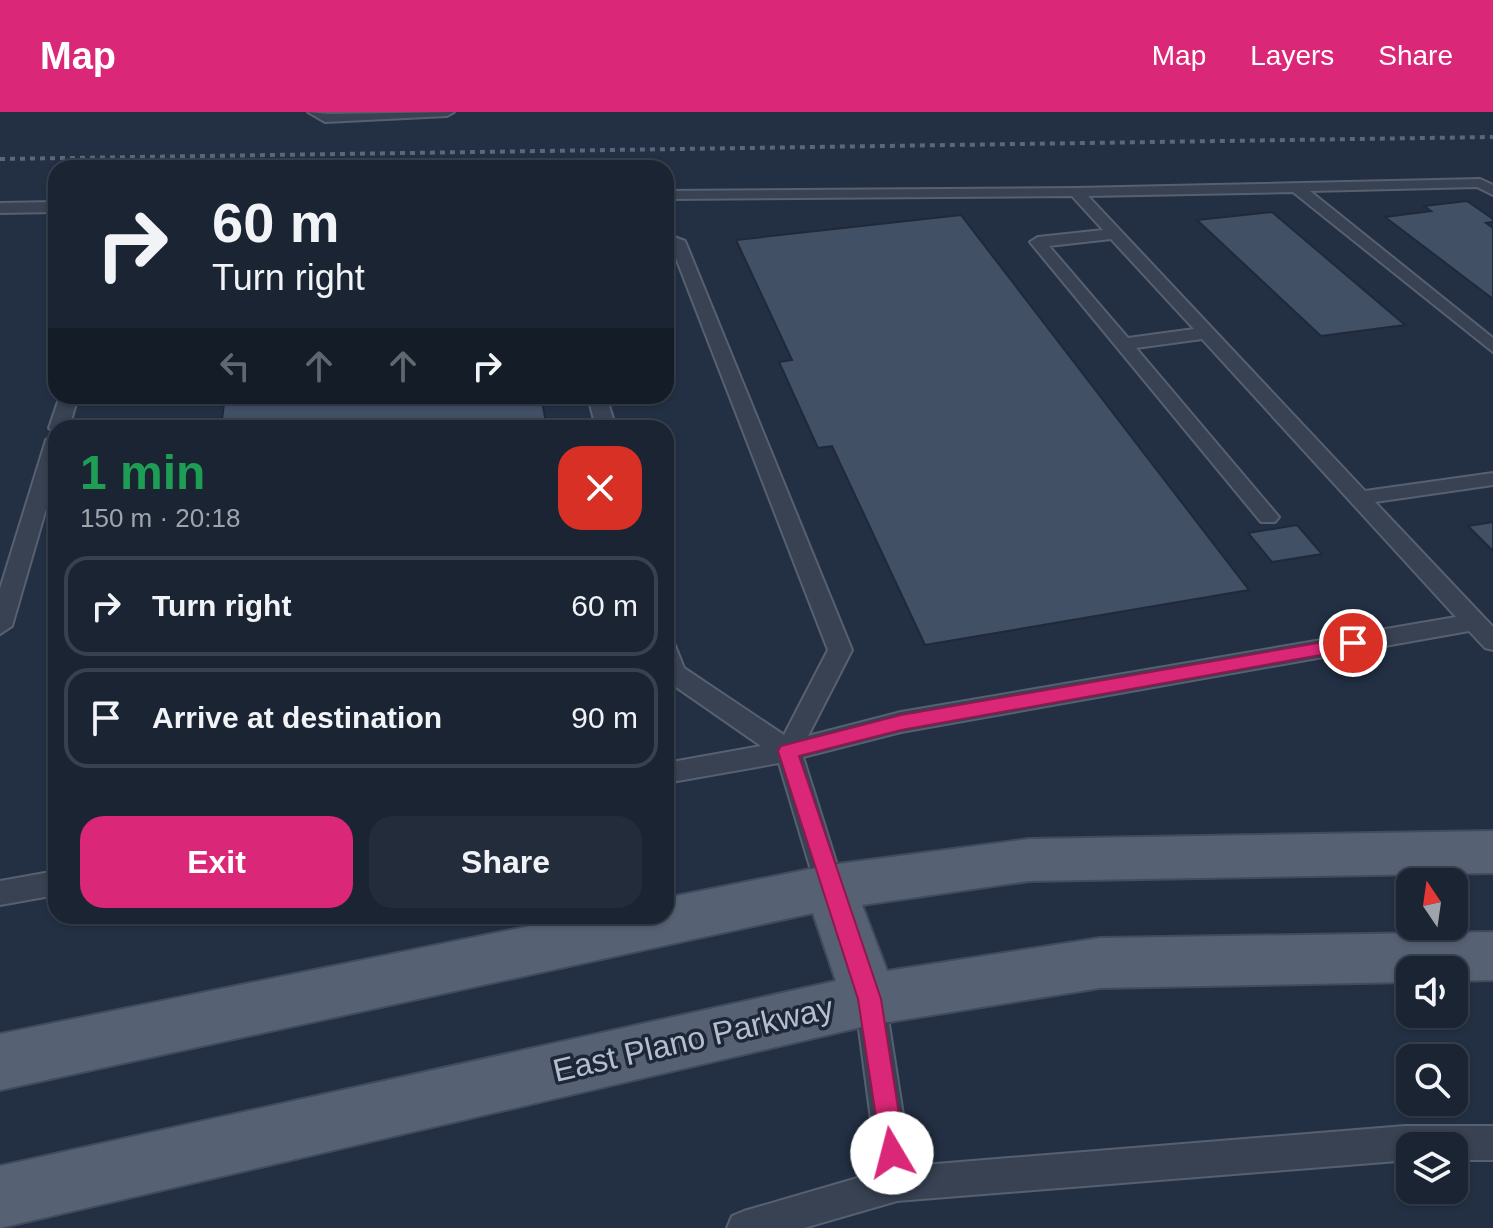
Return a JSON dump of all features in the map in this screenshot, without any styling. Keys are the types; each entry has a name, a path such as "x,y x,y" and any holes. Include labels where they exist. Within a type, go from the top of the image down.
{"main road":[{"path":"674,920 830,887 1029,860 1493,852"},
{"path":"830,887 870,999"},
{"path":"0,1062 655,924"},
{"name":"East Plano Parkway","path":"0,1197 870,999 1100,963 1493,956"}],"lane":[{"path":"315,112 325,118 447,112"},
{"path":"674,195 1076,192 1480,183 1493,191"},
{"path":"1296,187 1493,347"},
{"path":"1076,192 1493,642"},
{"path":"0,208 48,207"},
{"path":"1114,234 1038,242 1268,517"},
{"path":"674,240 677,241 840,650 788,751"},
{"path":"1123,344 1206,333"},
{"path":"0,626 48,467"},
{"path":"1359,498 1493,479"},
{"path":"674,772 788,751 901,722 1474,622"},
{"path":"674,674 788,751 830,887"},
{"path":"0,893 48,884"},
{"path":"870,999 897,1184"},
{"path":"744,1228 897,1184 1405,1143 1493,1143"}],"building":[{"path":"1467,201 1493,219 1493,222 1486,223 1493,228 1493,299 1385,217 1431,211 1424,206"},
{"path":"1272,212 1405,325 1321,336 1197,220"},
{"path":"961,215 1249,590 925,645 832,446 818,448 779,362 792,360 736,240"},
{"path":"224,404 542,404 546,420 222,420"},
{"path":"1493,522 1493,551 1468,526"},
{"path":"1297,525 1322,554 1272,562 1248,533"}],"railway":[{"path":"0,159 1493,137"}],"route":[{"path":"892,1153 870,999 830,887 788,751 901,722 1353,643"}]}
